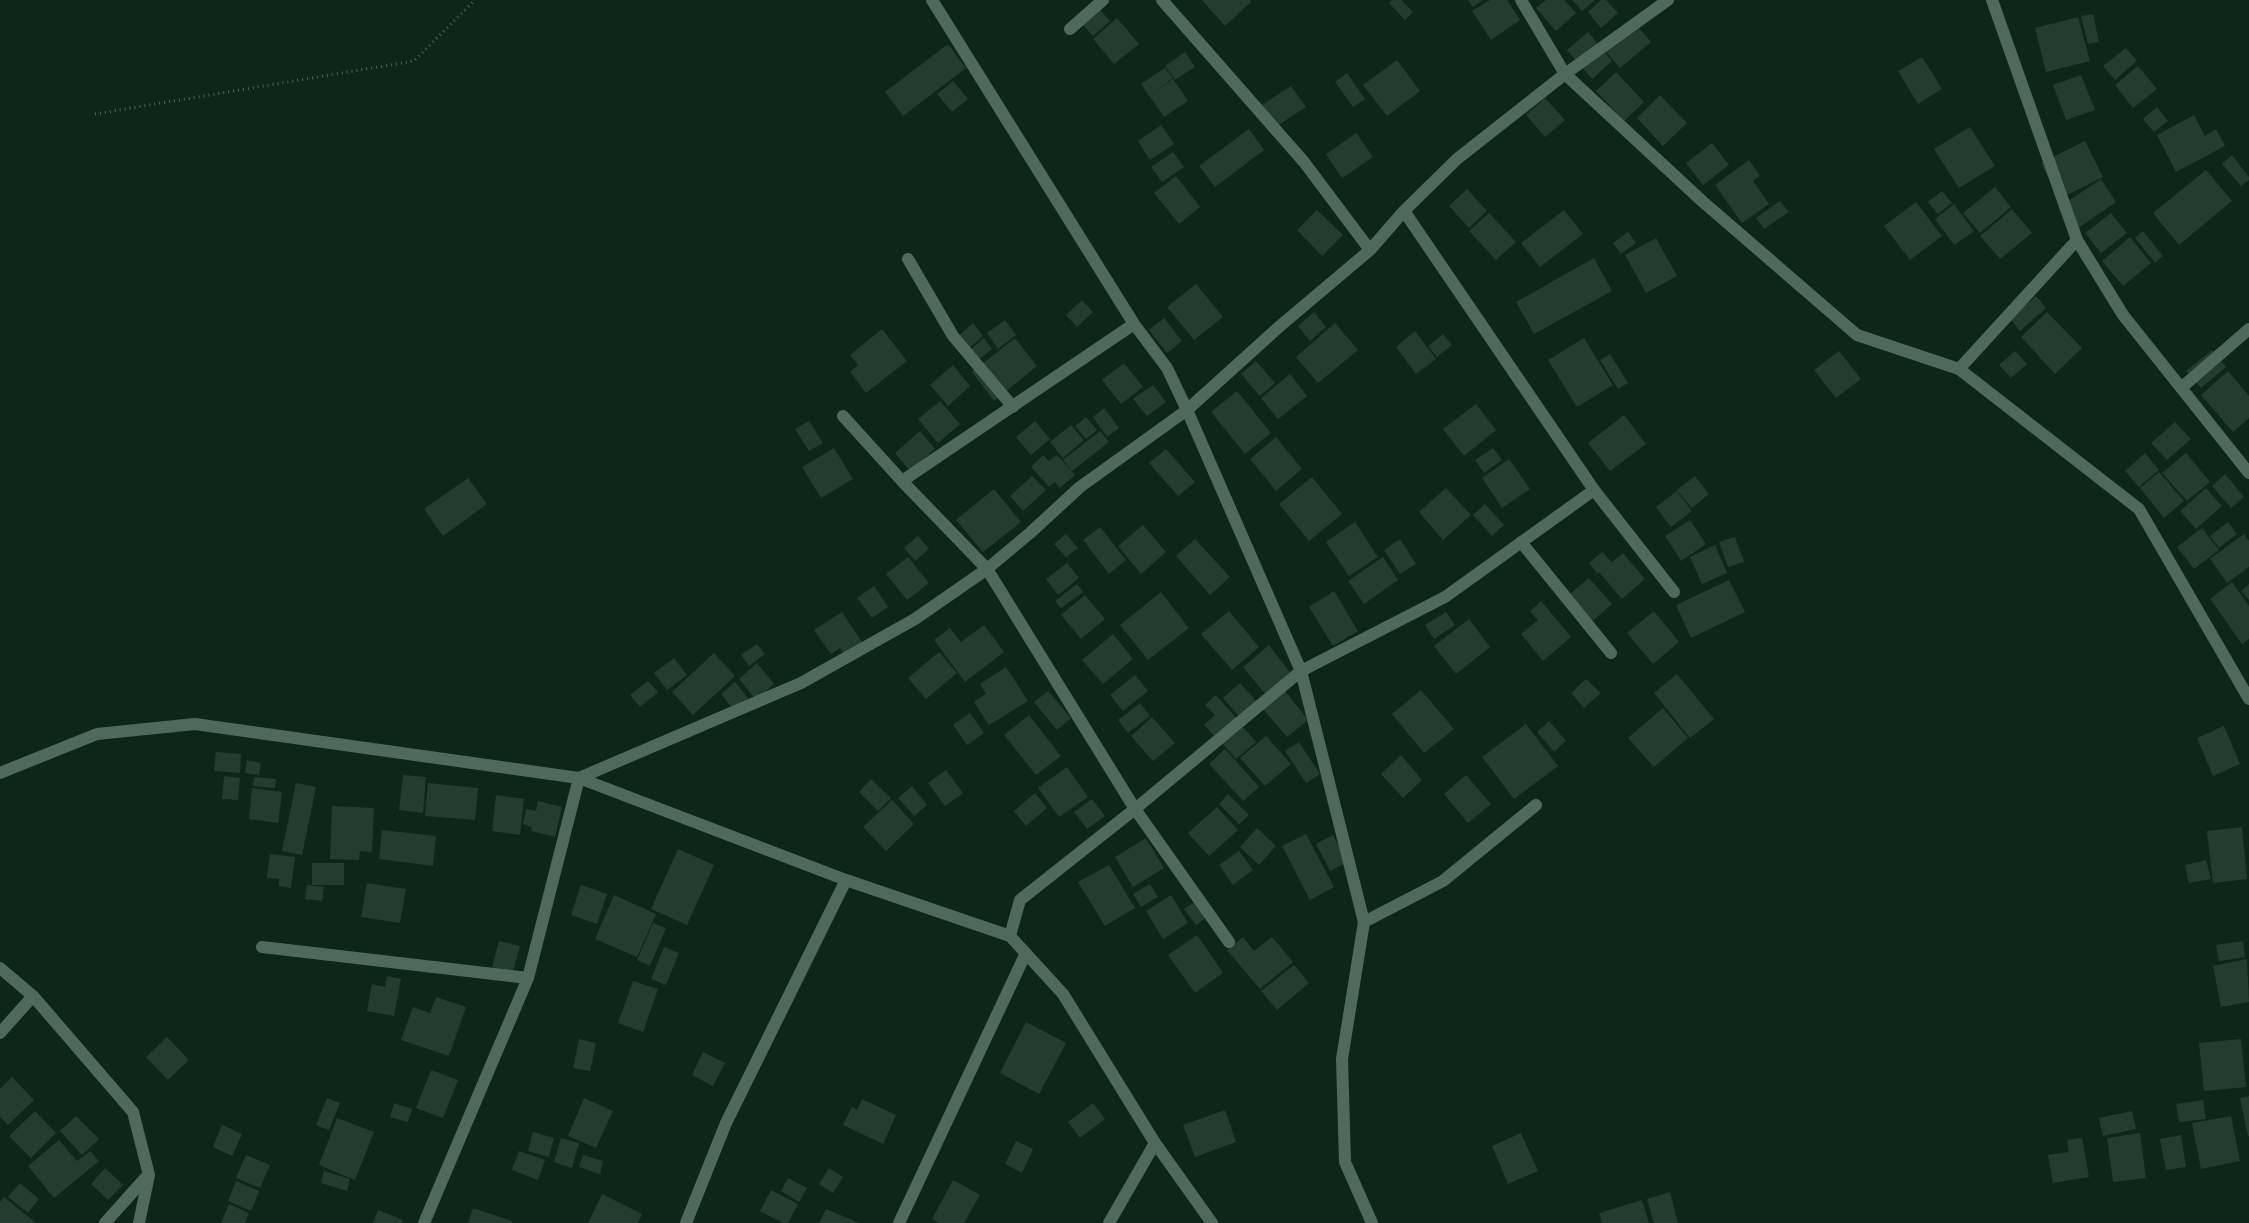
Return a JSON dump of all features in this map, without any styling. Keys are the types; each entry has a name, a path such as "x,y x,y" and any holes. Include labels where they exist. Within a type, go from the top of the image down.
{"street":[{"path":"932,0 1134,324 1167,368 1188,410 1301,671 1364,922 1342,1059 1345,1162 1372,1223"},
{"path":"1070,30 1103,0"},
{"path":"1162,0 1304,162 1370,250"},
{"path":"1521,0 1565,74 1702,201 1857,335 1959,369 2139,509 2249,699"},
{"path":"579,778 801,683 915,619 987,569 1080,487 1188,410 1280,326 1370,250 1404,211 1457,159 1565,74 1668,0"},
{"path":"1992,0 2077,240 2123,315 2249,473"},
{"path":"1404,211 1594,490 1674,592"},
{"path":"1959,369 2077,240"},
{"path":"908,259 953,336 1013,407"},
{"path":"902,481 1134,324"},
{"path":"2181,388 2249,329"},
{"path":"843,416 902,481 987,569 1135,809 1229,942"},
{"path":"1010,936 1020,900 1135,809 1301,671 1445,597 1594,490"},
{"path":"1521,542 1611,653"},
{"path":"0,773 97,734 195,724 579,778 846,880 1010,936 1025,955 1062,994 1155,1143 1212,1223"},
{"path":"424,1223 528,978 579,778"},
{"path":"1364,922 1443,881 1536,805"},
{"path":"686,1223 726,1123 846,880"},
{"path":"262,947 528,978"},
{"path":"899,1223 1025,955"},
{"path":"0,968 33,996 133,1112 148,1174 139,1223"},
{"path":"0,1033 33,996"},
{"path":"1110,1223 1155,1143"},
{"path":"105,1223 148,1174"}],"path":[{"path":"95,114 414,61 475,0"}],"building":[{"path":"1202,0 1250,0 1251,2 1225,26"},
{"path":"1392,0 1401,0 1413,12 1405,20 1389,3"},
{"path":"1468,0 1483,0 1473,7"},
{"path":"1490,0 1507,0 1520,20 1491,40 1472,11"},
{"path":"1546,0 1564,0 1576,13 1556,31 1536,8"},
{"path":"1572,0 1595,0 1582,11"},
{"path":"1601,0 1606,0 1618,13 1601,28 1588,12"},
{"path":"1097,6 1110,21 1093,36 1079,21"},
{"path":"2093,14 2099,42 2088,44 2081,16"},
{"path":"2078,17 2090,61 2046,72 2035,28"},
{"path":"1117,18 1139,44 1114,64 1093,39"},
{"path":"1634,22 1651,42 1620,68 1603,48"},
{"path":"1588,32 1612,61 1592,79 1567,50"},
{"path":"948,44 966,68 903,116 885,92"},
{"path":"2126,48 2137,61 2115,80 2103,66"},
{"path":"1185,52 1195,67 1175,80 1165,66"},
{"path":"1922,57 1942,89 1918,104 1898,71"},
{"path":"1397,60 1420,91 1387,116 1363,85"},
{"path":"2138,66 2157,89 2133,108 2115,85"},
{"path":"1165,68 1173,78 1152,94 1173,79 1188,101 1164,117 1141,84"},
{"path":"1616,72 1644,102 1624,121 1596,91"},
{"path":"1347,73 1365,99 1353,107 1335,82"},
{"path":"2081,75 2095,110 2066,120 2053,85"},
{"path":"953,81 968,99 952,112 937,94"},
{"path":"1291,86 1306,107 1269,131 1254,110"},
{"path":"1660,95 1687,123 1663,146 1637,118"},
{"path":"1545,98 1565,120 1545,137 1526,115"},
{"path":"2157,107 2168,121 2154,132 2143,119"},
{"path":"2194,115 2205,136 2216,129 2225,146 2176,172 2157,135"},
{"path":"1161,125 1174,144 1150,160 1138,141"},
{"path":"1970,127 1995,166 1959,188 1934,149"},
{"path":"1249,129 1264,150 1215,187 1199,166"},
{"path":"1356,133 1373,157 1342,178 1326,154"},
{"path":"2085,141 2103,177 2059,199 2041,163"},
{"path":"1712,143 1729,165 1703,185 1686,163"},
{"path":"1173,152 1184,167 1162,182 1151,167"},
{"path":"2232,155 2249,177 2249,180 2241,186 2222,164"},
{"path":"1749,160 1760,176 1753,181 1769,204 1742,223 1715,185"},
{"path":"2206,170 2232,201 2179,245 2153,213"},
{"path":"1176,176 1200,207 1179,224 1154,193"},
{"path":"2101,179 2116,202 2074,231 2058,208"},
{"path":"1995,187 2011,207 1980,233 1963,213"},
{"path":"1467,189 1487,211 1469,228 1449,206"},
{"path":"1942,191 1952,203 1938,214 1928,202"},
{"path":"1780,201 1789,212 1764,229 1756,218"},
{"path":"1916,202 1942,236 1910,260 1884,226"},
{"path":"1954,204 1974,231 1954,245 1935,219"},
{"path":"2012,209 2032,233 2000,259 1980,236"},
{"path":"1317,210 1343,235 1322,256 1297,230"},
{"path":"1564,210 1583,234 1540,267 1521,243"},
{"path":"1489,213 1516,242 1496,260 1469,231"},
{"path":"2111,213 2127,233 2101,253 2085,233"},
{"path":"2143,231 2163,256 2155,263 2135,238"},
{"path":"1628,232 1636,243 1621,254 1613,243"},
{"path":"2130,237 2151,263 2123,286 2102,261"},
{"path":"1656,238 1677,276 1646,293 1625,255"},
{"path":"1594,258 1612,291 1534,334 1516,302"},
{"path":"1196,284 1223,317 1194,340 1167,307"},
{"path":"2036,296 2046,308 2020,331 2010,319"},
{"path":"1082,300 1093,312 1077,327 1066,315"},
{"path":"1314,312 1326,327 1310,341 1298,326"},
{"path":"2047,312 2082,348 2055,374 2021,337"},
{"path":"1164,318 1182,341 1167,353 1149,330"},
{"path":"1005,320 1016,335 998,349 987,333"},
{"path":"973,323 983,336 967,350 956,338"},
{"path":"1335,323 1358,350 1318,383 1296,357"},
{"path":"882,329 907,361 866,393 850,372 858,365 850,355"},
{"path":"1415,331 1436,359 1416,374 1396,347"},
{"path":"1443,334 1452,345 1437,357 1428,346"},
{"path":"984,338 992,349 972,365 964,355"},
{"path":"1015,338 1037,366 994,401 972,372"},
{"path":"1584,338 1613,385 1577,407 1548,360"},
{"path":"2212,350 2226,367 2201,388 2186,371"},
{"path":"1839,351 1861,379 1836,398 1814,370"},
{"path":"2015,351 2027,364 2011,378 1999,365"},
{"path":"1610,354 1628,383 1618,389 1600,360"},
{"path":"1256,361 1275,383 1260,396 1241,374"},
{"path":"1124,363 1143,387 1121,404 1102,380"},
{"path":"953,365 970,386 948,406 930,385"},
{"path":"2228,371 2249,396 2249,418 2233,432 2201,395"},
{"path":"1290,374 1307,396 1278,419 1261,398"},
{"path":"1153,385 1166,402 1147,416 1133,399"},
{"path":"1237,391 1271,433 1245,454 1211,412"},
{"path":"940,401 960,424 938,443 918,419"},
{"path":"1476,404 1496,430 1464,456 1443,429"},
{"path":"1104,408 1119,428 1107,437 1093,417"},
{"path":"1624,415 1646,444 1610,471 1588,443"},
{"path":"1086,417 1097,430 1086,439 1075,426"},
{"path":"809,421 823,443 809,451 795,429"},
{"path":"1035,421 1050,439 1031,455 1016,437"},
{"path":"2175,422 2191,439 2167,460 2151,443"},
{"path":"1071,425 1084,440 1063,458 1050,442"},
{"path":"920,431 935,449 910,471 895,453"},
{"path":"1100,431 1109,442 1072,471 1063,460"},
{"path":"1276,437 1302,469 1276,491 1250,459"},
{"path":"834,448 853,479 821,498 802,467"},
{"path":"1493,448 1502,460 1484,473 1475,460"},
{"path":"1166,449 1195,482 1178,496 1149,463"},
{"path":"2145,453 2159,470 2139,487 2125,471"},
{"path":"2186,453 2210,482 2187,501 2162,473"},
{"path":"1043,455 1049,461 1057,455 1075,475 1060,488 1055,482 1049,487 1031,467"},
{"path":"1509,459 1530,489 1502,508 1482,478"},
{"path":"2159,472 2184,501 2164,518 2140,488"},
{"path":"2225,474 2244,497 2231,508 2212,486"},
{"path":"1032,476 1046,490 1023,511 1010,496"},
{"path":"1695,476 1709,494 1692,508 1677,490"},
{"path":"1312,477 1342,514 1309,541 1279,504"},
{"path":"468,478 487,504 443,536 424,509"},
{"path":"1446,488 1471,515 1443,540 1419,512"},
{"path":"2206,488 2222,506 2196,529 2180,511"},
{"path":"994,489 1021,522 983,552 956,520"},
{"path":"1677,491 1692,511 1671,527 1656,507"},
{"path":"1485,504 1504,525 1492,536 1473,515"},
{"path":"1690,520 1706,544 1681,561 1665,536"},
{"path":"1355,522 1378,557 1349,576 1326,542"},
{"path":"2228,522 2237,534 2219,548 2210,536"},
{"path":"1143,525 1166,552 1141,574 1118,546"},
{"path":"1100,527 1126,560 1109,574 1083,540"},
{"path":"2202,528 2219,550 2194,569 2177,547"},
{"path":"1066,534 1078,548 1066,557 1054,544"},
{"path":"2244,534 2249,541 2249,567 2227,583 2210,559"},
{"path":"918,536 929,549 915,561 904,548"},
{"path":"1735,537 1744,562 1728,567 1719,542"},
{"path":"1195,539 1230,577 1210,595 1176,556"},
{"path":"1400,539 1416,564 1400,574 1384,550"},
{"path":"1715,545 1727,573 1702,584 1690,557"},
{"path":"1602,552 1612,562 1623,553 1645,579 1622,599 1589,563"},
{"path":"908,557 929,583 907,600 886,574"},
{"path":"1383,557 1398,580 1364,604 1348,581"},
{"path":"1067,563 1079,578 1058,595 1046,579"},
{"path":"1589,578 1612,604 1587,626 1564,599"},
{"path":"1729,580 1745,612 1691,638 1676,605"},
{"path":"2232,582 2249,606 2249,639 2242,644 2210,599"},
{"path":"1077,584 1083,592 1061,608 1055,601"},
{"path":"2249,584 2249,600 2241,591"},
{"path":"874,586 888,607 872,618 857,598"},
{"path":"1334,591 1358,631 1333,646 1309,607"},
{"path":"1161,592 1189,628 1148,660 1120,625"},
{"path":"1085,595 1105,619 1081,639 1061,615"},
{"path":"1541,601 1571,637 1543,661 1521,634 1538,620 1530,611"},
{"path":"1229,611 1259,647 1232,670 1201,634"},
{"path":"1654,611 1679,642 1653,664 1627,633"},
{"path":"842,612 862,642 844,654 840,648 831,654 814,630"},
{"path":"1446,612 1455,625 1434,639 1425,625"},
{"path":"1469,619 1490,647 1456,674 1434,646"},
{"path":"984,625 1004,652 965,682 934,640 950,628 961,642"},
{"path":"1113,634 1133,659 1103,684 1082,660"},
{"path":"757,644 765,654 749,666 741,655"},
{"path":"1269,645 1292,675 1266,695 1243,667"},
{"path":"939,652 957,673 926,699 908,678"},
{"path":"714,653 735,676 693,715 672,692"},
{"path":"674,658 687,675 667,690 654,673"},
{"path":"757,663 774,684 756,700 739,679"},
{"path":"1006,667 1028,701 989,725 974,702 986,694 980,684"},
{"path":"1677,674 1714,719 1690,738 1654,693"},
{"path":"1135,675 1148,691 1123,711 1110,695"},
{"path":"1586,679 1601,693 1584,708 1571,693"},
{"path":"648,681 658,692 640,707 630,695"},
{"path":"735,682 748,698 734,710 721,694"},
{"path":"1240,683 1258,703 1241,719 1223,698"},
{"path":"1421,690 1454,729 1424,753 1392,714"},
{"path":"1048,691 1071,718 1057,730 1034,702"},
{"path":"1285,691 1308,720 1287,737 1263,709"},
{"path":"1216,695 1238,720 1217,739 1204,725 1215,715 1205,705"},
{"path":"1140,703 1150,716 1128,733 1118,720"},
{"path":"1663,708 1688,738 1654,767 1628,738"},
{"path":"970,713 984,733 967,745 953,725"},
{"path":"1029,715 1061,756 1036,775 1004,735"},
{"path":"1152,717 1175,743 1153,761 1131,736"},
{"path":"1549,721 1566,741 1554,752 1537,732"},
{"path":"1526,724 1558,766 1514,799 1482,757"},
{"path":"1241,725 1256,742 1236,759 1222,743"},
{"path":"2224,726 2240,764 2213,776 2197,738"},
{"path":"1266,736 1291,764 1265,786 1240,758"},
{"path":"1299,742 1320,774 1306,783 1285,751"},
{"path":"1225,749 1259,787 1243,801 1209,764"},
{"path":"216,752 241,754 240,773 214,771"},
{"path":"1401,755 1422,780 1403,798 1381,774"},
{"path":"247,760 261,763 259,775 245,773"},
{"path":"1067,767 1088,797 1059,817 1038,788"},
{"path":"946,770 963,793 945,806 928,783"},
{"path":"403,775 426,777 423,813 399,810"},
{"path":"1466,775 1491,804 1468,823 1444,794"},
{"path":"224,776 240,778 238,800 222,799"},
{"path":"254,777 276,779 275,788 253,786"},
{"path":"871,779 891,798 878,811 859,792"},
{"path":"296,783 316,787 302,855 282,851"},
{"path":"428,783 478,788 475,820 425,816"},
{"path":"912,786 927,805 914,816 898,798"},
{"path":"252,788 282,792 278,823 249,819"},
{"path":"1035,793 1047,808 1026,826 1014,811"},
{"path":"1228,794 1249,815 1239,824 1219,804"},
{"path":"496,795 524,799 520,835 492,831"},
{"path":"1092,799 1105,816 1087,829 1074,812"},
{"path":"892,800 914,824 886,851 863,827"},
{"path":"538,801 562,807 555,837 531,831 532,827 523,824 526,809 536,811"},
{"path":"332,806 374,808 372,852 360,851 359,860 330,859"},
{"path":"1217,807 1238,830 1209,856 1188,833"},
{"path":"2242,827 2247,879 2213,883 2207,831"},
{"path":"1257,828 1276,846 1259,865 1240,847"},
{"path":"382,830 436,836 433,866 379,859"},
{"path":"1306,834 1334,887 1310,900 1282,846"},
{"path":"1333,835 1347,862 1330,871 1316,844"},
{"path":"1146,838 1164,868 1133,887 1115,857"},
{"path":"678,849 714,865 687,925 651,909"},
{"path":"1239,851 1253,870 1233,885 1219,865"},
{"path":"270,854 295,857 291,888 279,886 279,879 267,878"},
{"path":"2206,860 2211,879 2189,883 2185,865"},
{"path":"312,863 344,863 344,885 312,885"},
{"path":"1109,865 1135,908 1105,926 1078,882"},
{"path":"367,883 406,889 400,923 361,917"},
{"path":"1150,884 1158,897 1141,907 1133,894"},
{"path":"307,885 324,887 322,901 305,899"},
{"path":"581,885 607,894 597,924 571,915"},
{"path":"614,895 656,914 637,957 595,939"},
{"path":"1171,895 1188,923 1163,939 1146,911"},
{"path":"1196,901 1207,917 1196,925 1184,909"},
{"path":"653,923 666,928 650,966 637,960"},
{"path":"1197,935 1223,973 1195,993 1168,955"},
{"path":"1243,937 1254,951 1272,937 1293,962 1260,989 1227,950"},
{"path":"499,941 520,946 512,976 491,971"},
{"path":"2243,941 2245,957 2219,961 2216,945"},
{"path":"664,947 679,953 666,985 651,979"},
{"path":"2247,959 2249,1002 2221,1007 2213,966"},
{"path":"1294,965 1309,983 1277,1010 1261,991"},
{"path":"387,976 401,979 394,1016 367,1011 372,984 385,987"},
{"path":"633,981 658,989 643,1032 618,1023"},
{"path":"436,997 466,1007 449,1056 401,1040 413,1007 430,1013"},
{"path":"1026,1022 1066,1043 1039,1094 1000,1073"},
{"path":"167,1037 189,1060 168,1080 146,1057"},
{"path":"579,1039 596,1043 590,1071 573,1068"},
{"path":"2241,1039 2246,1087 2204,1091 2199,1043"},
{"path":"703,1052 725,1063 713,1086 692,1075"},
{"path":"431,1070 458,1080 443,1118 416,1108"},
{"path":"12,1077 34,1100 8,1125 0,1117 0,1089"},
{"path":"2249,1096 2249,1136 2248,1136 2240,1098"},
{"path":"327,1098 340,1103 329,1130 316,1125"},
{"path":"584,1098 613,1111 596,1148 568,1136"},
{"path":"862,1099 896,1115 883,1144 843,1125 852,1107 857,1110"},
{"path":"2203,1100 2206,1119 2179,1122 2176,1104"},
{"path":"394,1103 412,1109 408,1122 390,1117"},
{"path":"1093,1103 1105,1119 1080,1138 1068,1122"},
{"path":"1225,1110 1236,1142 1195,1157 1183,1125"},
{"path":"35,1111 56,1133 31,1158 9,1136"},
{"path":"2132,1111 2136,1129 2103,1136 2099,1118"},
{"path":"76,1116 99,1139 82,1155 60,1131"},
{"path":"2231,1116 2240,1161 2201,1169 2192,1123"},
{"path":"337,1118 374,1132 355,1180 319,1165"},
{"path":"222,1125 242,1134 232,1156 213,1147"},
{"path":"533,1132 554,1138 549,1157 528,1151"},
{"path":"1521,1133 1538,1171 1508,1184 1492,1146"},
{"path":"2140,1133 2146,1178 2113,1182 2107,1138"},
{"path":"2181,1135 2186,1167 2166,1170 2160,1139"},
{"path":"561,1138 579,1143 572,1168 554,1162"},
{"path":"2082,1138 2089,1177 2053,1183 2048,1155 2069,1152 2067,1140"},
{"path":"59,1140 77,1161 90,1151 99,1161 54,1198 28,1166"},
{"path":"1016,1141 1033,1149 1022,1173 1005,1164"},
{"path":"519,1151 545,1160 538,1180 512,1170"},
{"path":"246,1155 270,1165 260,1188 236,1178"},
{"path":"583,1155 603,1161 600,1174 579,1167"},
{"path":"105,1168 123,1185 108,1200 91,1184"},
{"path":"829,1168 843,1177 833,1193 819,1184"},
{"path":"324,1171 350,1179 347,1191 321,1183"},
{"path":"788,1178 807,1188 799,1202 781,1191"},
{"path":"953,1180 980,1195 964,1223 939,1223 932,1219"},
{"path":"236,1181 259,1191 251,1211 228,1201"},
{"path":"20,1183 39,1199 28,1213 8,1197"},
{"path":"771,1190 798,1204 788,1223 783,1223 760,1211"},
{"path":"1670,1192 1678,1223 1654,1223 1647,1199"},
{"path":"602,1194 642,1214 638,1223 588,1223"},
{"path":"4,1197 36,1223 0,1223 0,1202"},
{"path":"1642,1200 1649,1223 1602,1223 1599,1213"},
{"path":"229,1204 249,1213 245,1223 221,1223"},
{"path":"473,1208 512,1221 511,1223 468,1223"},
{"path":"826,1209 859,1223 819,1223"},
{"path":"378,1210 403,1220 401,1223 373,1223"}]}
